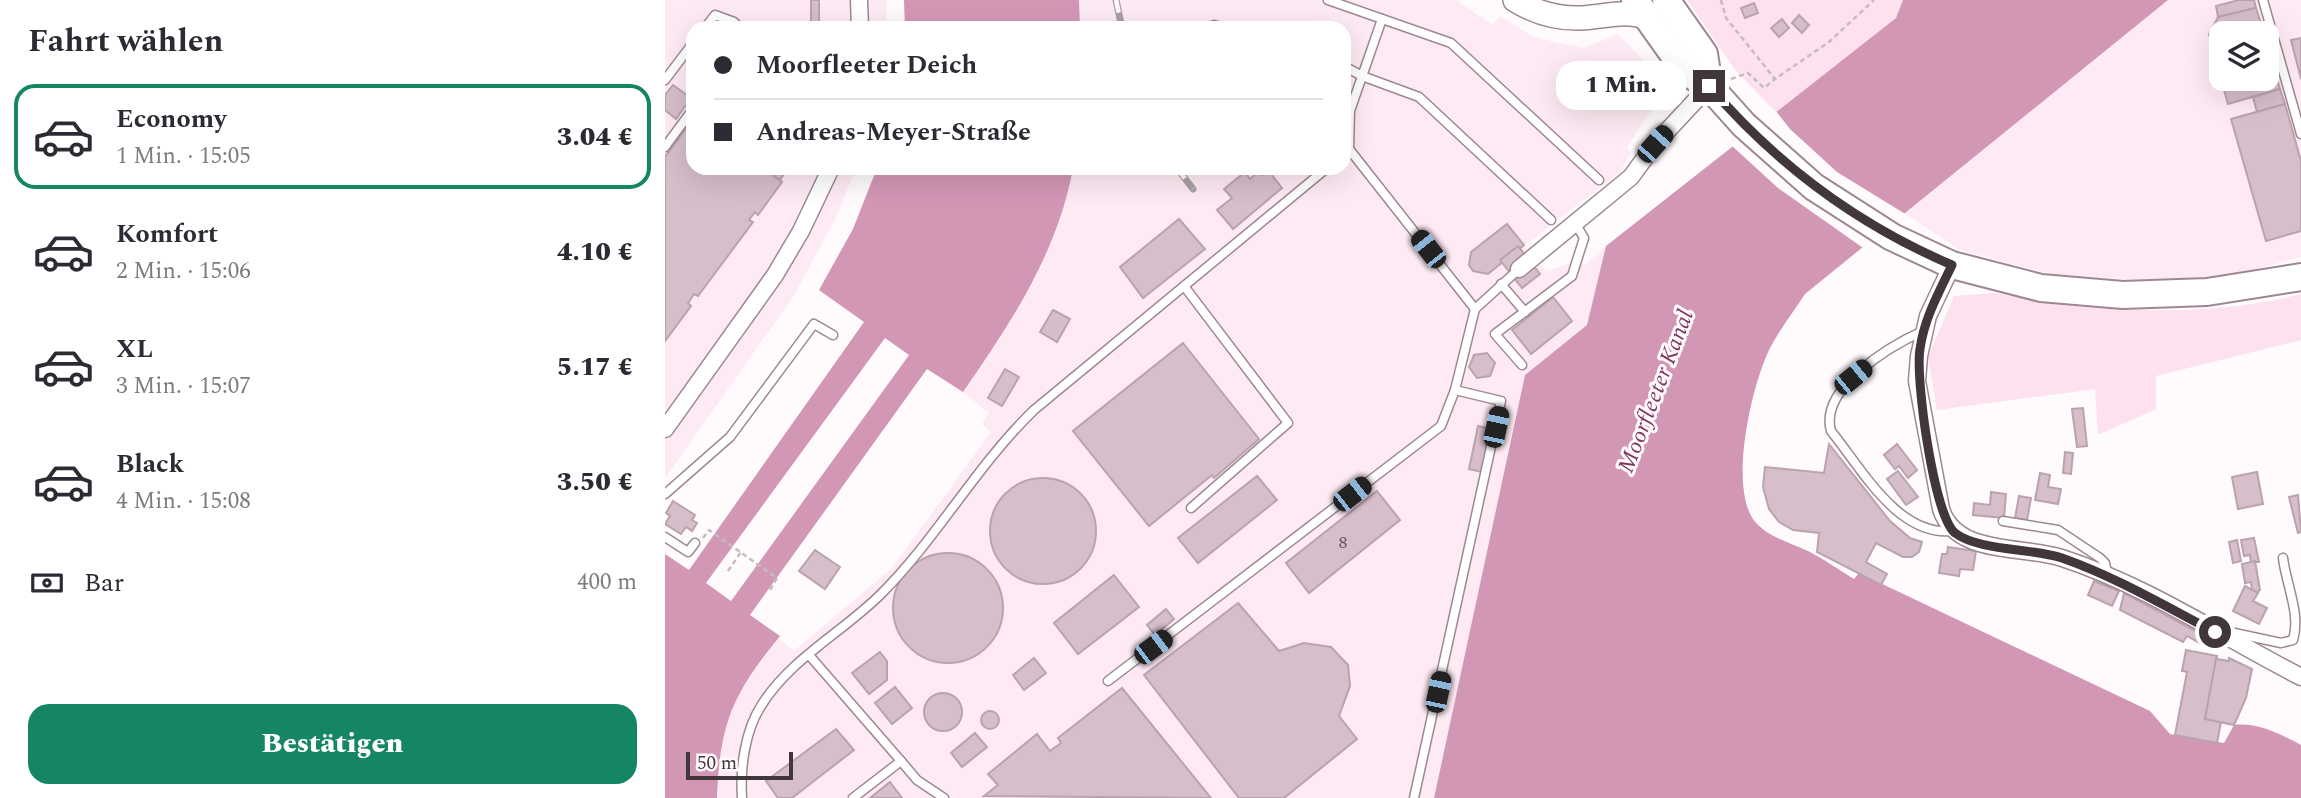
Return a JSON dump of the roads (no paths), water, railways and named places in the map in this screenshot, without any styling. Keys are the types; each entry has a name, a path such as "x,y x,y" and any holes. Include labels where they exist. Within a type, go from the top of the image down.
{"main road":[{"path":"1649,6 1686,72 1709,86 1768,148 1833,202 1921,251 1952,265 2041,288 2123,295 2207,292 2301,277"}],"street":[{"path":"859,0 860,21"},
{"path":"1514,0 1542,14 1562,18 1629,13 1649,6"},
{"path":"1519,269 1631,177 1655,144 1709,86"},
{"path":"665,429 775,275 801,231 828,175"},
{"path":"1952,265 1923,331 1917,381 1941,509 1953,531 1968,540 2060,558 2107,577 2301,677"}],"lane":[{"path":"1328,0 1451,43 1599,180"},
{"path":"2263,0 2301,134"},
{"path":"710,21 715,15 731,21"},
{"path":"1351,108 1382,19"},
{"path":"665,79 686,52"},
{"path":"1351,70 1419,97 1551,220"},
{"path":"665,147 686,118"},
{"path":"1351,156 1475,309"},
{"path":"742,798 745,746 760,707 777,685 880,596 912,561 1003,440 1319,175"},
{"path":"1522,365 1495,334 1572,276 1584,239 1575,223"},
{"path":"1108,681 1441,426 1455,390 1475,309 1519,269"},
{"path":"1501,284 1525,312"},
{"path":"1184,286 1288,423 1191,508"},
{"path":"665,494 730,437 814,324 833,335"},
{"path":"1923,331 1904,340 1853,377 1835,399 1828,422 1831,431 1896,511 1934,533 1953,531"},
{"path":"1415,798 1501,401 1455,390"},
{"path":"2003,521 2058,530 2100,558 2105,563 2107,577"},
{"path":"665,537 688,552 698,542"},
{"path":"2215,632 2243,632 2281,643 2293,640 2297,626 2295,608 2283,558"},
{"path":"809,655 917,780 944,798"},
{"path":"853,798 901,761"}],"water":[{"path":"904,0 1079,0 1080,21 905,21"},
{"name":"Moorfleeter Kanal","path":"1903,0 2168,0 1805,294 1770,348 1750,408 1743,459 1743,482 1746,503 1753,519 1771,535 1814,554 1854,579 1859,573 2150,711 2170,734 2224,743 2234,725 2252,725 2301,745 2301,798 1434,798 1525,375 1587,325 1606,246 1896,18"},
{"path":"874,175 1071,175 1066,199 1044,258 1015,313 963,392 927,369 750,615 780,636 750,676 732,711 721,749 717,798 665,798 665,554 689,570 864,322 819,290 853,229","holes":["885,338 909,355 731,601 706,583"]}],"railway":[{"path":"1116,0 1120,21"},
{"path":"1182,175 1193,189"}]}
